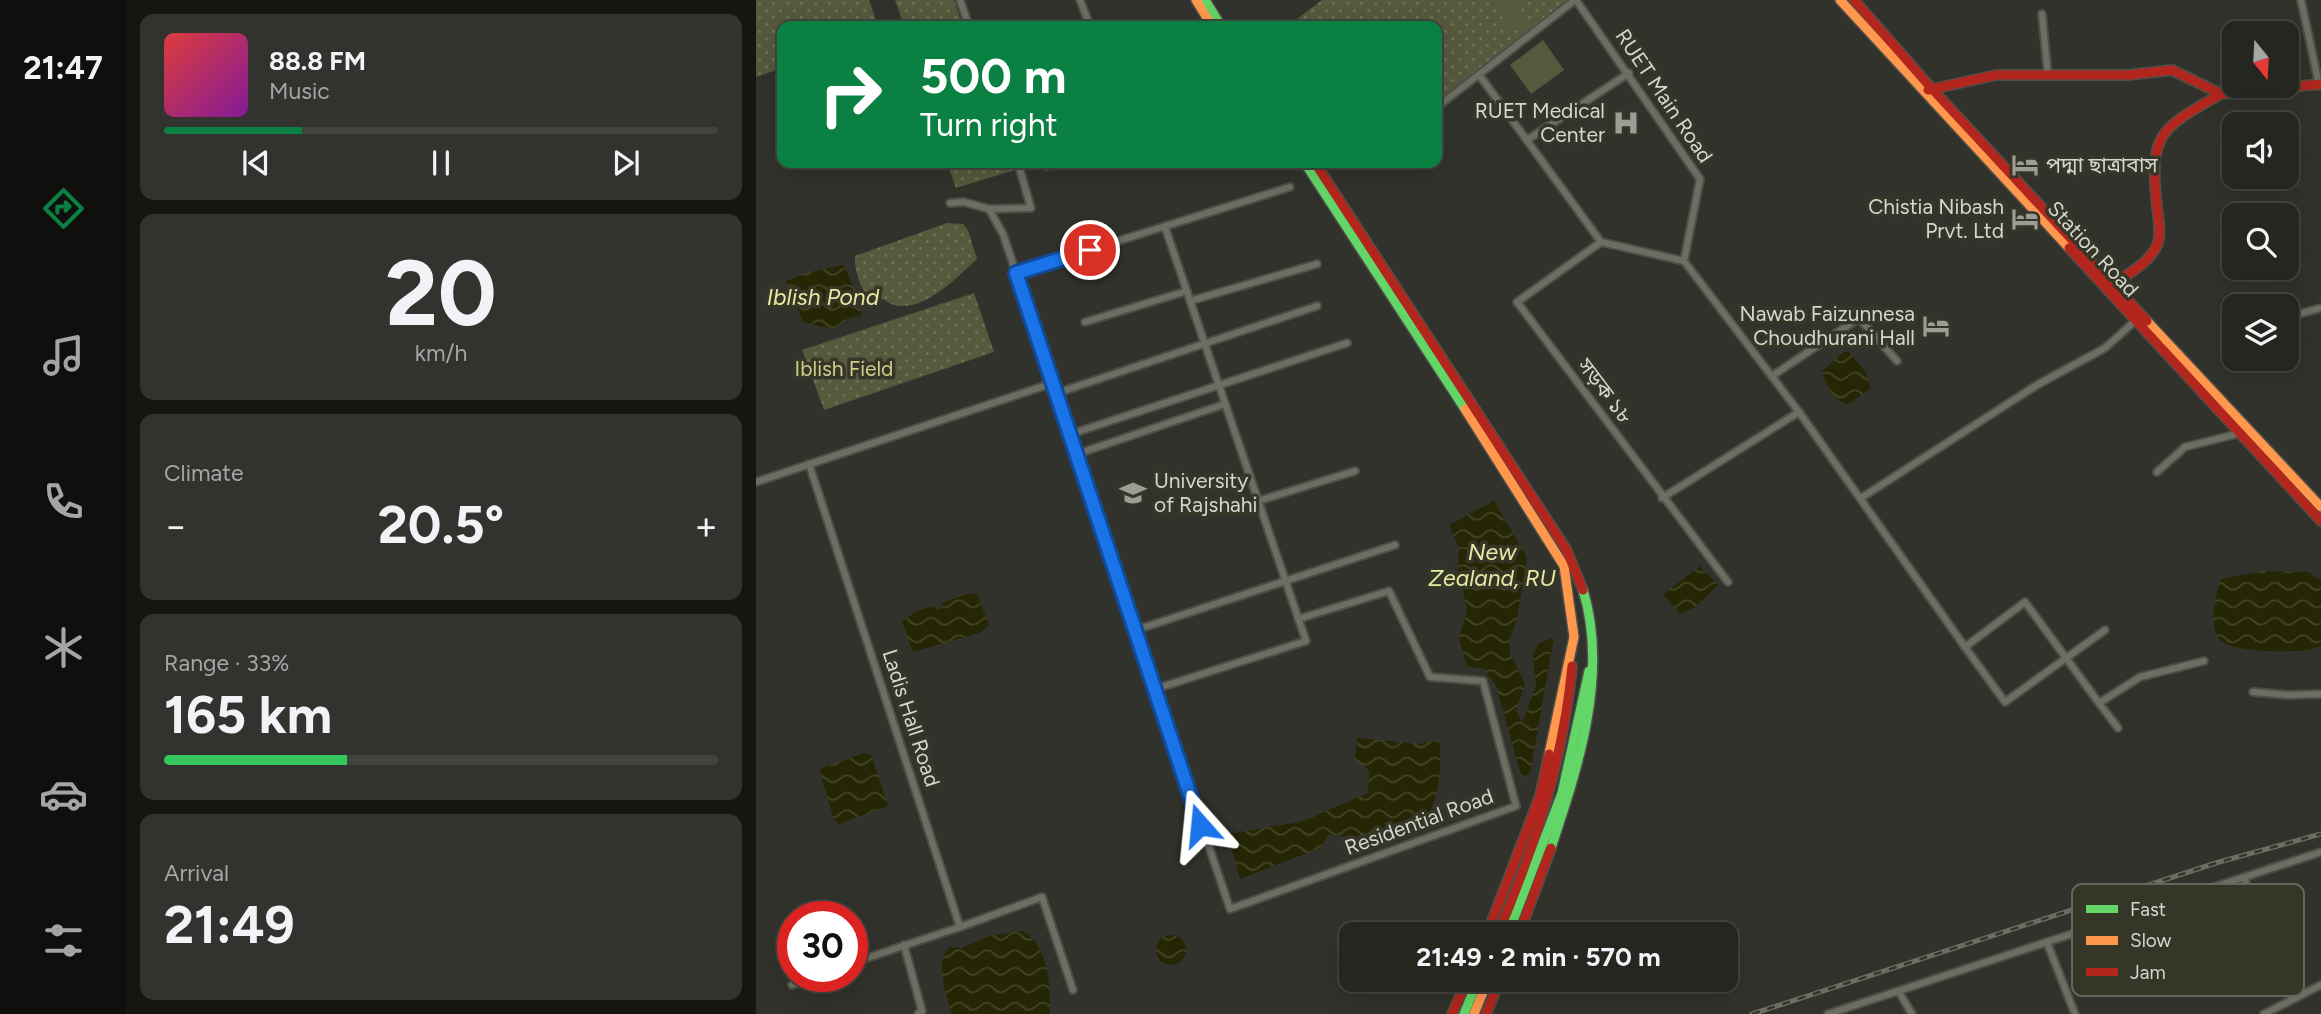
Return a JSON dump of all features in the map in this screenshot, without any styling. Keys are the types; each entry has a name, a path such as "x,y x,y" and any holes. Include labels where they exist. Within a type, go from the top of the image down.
{"main road":[{"path":"1196,0 1209,21"},
{"path":"1205,0 1218,21"},
{"name":"Station Road","path":"1840,0 2321,507"},
{"name":"Station Road","path":"1854,0 1927,90 2135,321 2321,521"},
{"path":"1927,90 1996,75 2128,75 2172,70 2221,94"},
{"path":"2113,285 2155,249 2160,232 2152,162 2154,143 2178,118 2221,94 2320,85"},
{"path":"1308,168 1543,528 1563,566 1574,636 1570,697 1552,790 1522,880 1503,922"},
{"path":"1318,168 1566,550 1581,581 1590,612 1594,652 1593,683 1570,795 1523,922"},
{"path":"1492,922 1540,796 1574,636"},
{"path":"1513,922 1531,883 1562,793 1594,652"},
{"path":"1452,1014 1462,992"},
{"path":"1464,1014 1473,992"},
{"path":"1474,1014 1483,992"},
{"path":"1486,1014 1495,992"}],"street":[{"path":"960,0 968,21"},
{"path":"1080,0 1088,21"},
{"path":"1442,103 1576,0"},
{"name":"RUET Main Road","path":"1576,0 1700,179 1684,261"},
{"path":"2301,0 2320,85"},
{"path":"2042,14 2048,76"},
{"path":"1527,140 1629,73"},
{"path":"1480,76 1601,242 1684,261 1799,412 2005,702 2105,630"},
{"path":"950,203 964,202 989,209 1031,208 1019,168"},
{"path":"1016,273 1290,187"},
{"path":"989,209 1003,234 1155,689 1306,641 1165,228"},
{"name":"সড়ক ১৮","path":"1601,242 1517,302 1662,498 1728,582"},
{"path":"1190,301 1317,264"},
{"path":"1085,322 1187,291"},
{"path":"1057,393 1317,306"},
{"path":"2299,314 2321,308"},
{"path":"1772,376 1858,318 1897,361"},
{"path":"1861,498 2037,385 2105,348 2135,321"},
{"path":"1070,434 1347,343"},
{"path":"756,482 1053,383"},
{"path":"1086,451 1225,404"},
{"path":"1662,498 1799,412"},
{"path":"2157,472 2185,447 2241,433"},
{"name":"Ladis Hall Road","path":"809,464 960,927"},
{"path":"1258,501 1355,471"},
{"path":"1136,630 1395,545"},
{"name":"Residential Road","path":"1155,689 1230,909 1516,806 1483,681 1430,677 1390,591 1298,619"},
{"path":"1965,647 2025,602 2118,728"},
{"path":"2099,703 2140,677 2204,661"},
{"path":"2253,692 2321,694"},
{"path":"2227,884 2321,852"},
{"path":"2245,878 2246,884"},
{"path":"868,957 1041,897 1073,990"},
{"path":"1828,1014 2072,937"},
{"path":"904,945 922,1011 918,1014"},
{"path":"2048,945 2075,1014"},
{"path":"2304,994 2321,985"},
{"path":"1899,992 1912,1014"},
{"path":"2264,1014 2299,996"}],"green space":[{"path":"756,0 869,0 876,21 777,21 777,70 756,77"},
{"path":"895,0 954,0 961,21 902,21"},
{"path":"1322,0 1575,0 1442,99 1442,21 1295,21"},
{"path":"1500,0 1515,0 1529,22 1512,32 1494,4"},
{"path":"1543,40 1564,70 1531,94 1510,65"},
{"path":"949,168 1014,168 1015,170 956,188"},
{"path":"947,223 963,224 968,230 977,259 945,287 920,302 908,306 895,305 883,299 874,302 870,299 860,282 855,256"},
{"name":"Iblish Field","path":"974,293 994,352 824,410 802,350"}],"water":[{"name":"Iblish Pond","path":"844,265 860,302 861,316 847,319 832,329 803,322 786,281 809,272"},
{"path":"1844,352 1849,352 1865,371 1871,388 1848,404 1835,396 1822,371"},
{"name":"New Zealand, RU","path":"1494,501 1527,557 1517,619 1509,641 1510,653 1525,684 1516,710 1522,722 1536,687 1533,656 1538,644 1554,637 1530,773 1522,778 1496,686 1484,669 1467,666 1459,639 1467,610 1458,568 1459,548 1449,525"},
{"path":"1700,566 1718,585 1694,608 1681,614 1663,595"},
{"path":"2264,571 2309,572 2321,581 2321,645 2301,651 2251,650 2224,643 2218,638 2213,616 2221,579"},
{"path":"971,593 978,596 989,625 982,632 913,652 902,621 917,611 935,606 936,610 943,608 942,603"},
{"path":"1357,738 1419,744 1439,740 1440,768 1437,790 1426,816 1352,838 1329,834 1320,848 1240,879 1228,834 1300,822 1368,793 1369,770 1355,760"},
{"path":"863,753 871,755 888,806 839,824 834,820 820,772 822,768"},
{"path":"1022,931 1038,946 1043,957 1049,980 1050,1014 952,1014 942,970 942,961 950,947 961,948 993,935"},
{"path":"1171,935 1182,939 1186,950 1182,961 1171,965 1160,961 1156,950 1160,939"}],"railway":[{"path":"2151,884 2321,834"},
{"path":"1752,1014 2072,910"}],"traffic: fast":[{"path":"1205,0 1218,21"},
{"path":"1308,168 1465,409"},
{"path":"1551,848 1571,785 1587,720 1593,654 1583,590"},
{"path":"1513,922 1562,793 1589,671"},
{"path":"1464,1014 1473,992"}],"traffic: slow":[{"path":"1196,0 1209,21"},
{"path":"1840,0 2069,248"},
{"path":"2147,321 2321,507"},
{"path":"1465,409 1564,566 1574,637 1549,754"},
{"path":"1474,1014 1483,992"}],"traffic: jam":[{"path":"1854,0 1932,89 2147,321"},
{"path":"1928,90 1996,75 2128,75 2172,70 2221,94 2321,84"},
{"path":"2113,285 2144,263 2158,241 2155,163 2157,148 2163,136 2184,116 2221,94"},
{"path":"1318,168 1566,549 1583,590"},
{"path":"2069,248 2321,521"},
{"path":"1503,922 1546,803 1562,735 1572,666"},
{"path":"1492,922 1540,796 1549,754"},
{"path":"1523,922 1551,848"},
{"path":"1452,1014 1462,992"},
{"path":"1486,1014 1495,992"}],"place":[{"name":"RUET Medical Center","path":"1626,123"},
{"name":"পদ্মা ছাত্রাবাস","path":"2025,165"},
{"name":"Chistia Nibash Prvt. Ltd","path":"2025,219"},
{"name":"Nawab Faizunnesa Choudhurani Hall","path":"1936,326"},
{"name":"University of Rajshahi","path":"1133,493"}],"route":[{"path":"1090,250 1016,273 1200,825"}]}
